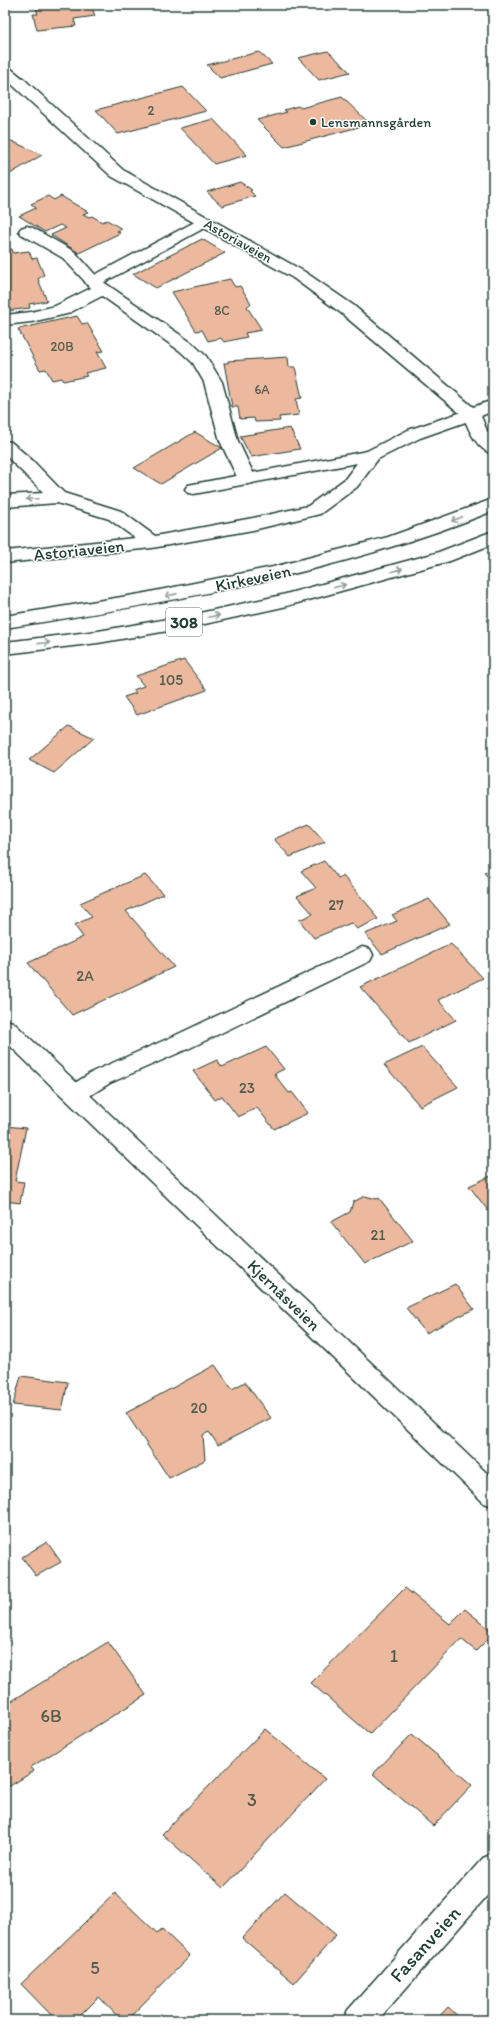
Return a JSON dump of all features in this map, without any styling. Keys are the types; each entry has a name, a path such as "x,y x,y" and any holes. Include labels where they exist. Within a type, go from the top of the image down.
{"street":[{"name":"Astoriaveien","path":"5,71 50,109 91,152 117,173 299,275 348,309 471,414 479,433 493,449"},
{"path":"5,320 31,317 61,310 204,222"},
{"path":"27,231 69,255 98,286 186,347 200,360 213,382 229,441 247,479"},
{"path":"471,414 493,405"},
{"name":"Astoriaveien","path":"5,558 152,542 253,524 314,510 351,483 372,455 414,434 471,414 493,418"},
{"path":"5,446 26,464 58,497"},
{"path":"194,489 372,455"},
{"name":"Astoriaveien","path":"5,500 58,497 115,515 152,542"},
{"name":"Kirkeveien","path":"5,622 139,601 293,569 370,549 493,505"},
{"name":"Kirkeveien","path":"5,648 98,637 191,621 283,601 443,557 493,537"},
{"path":"75,1094 102,1077 182,1042 362,955"},
{"name":"Kjernåsveien","path":"5,1028 493,1495"},
{"name":"Fasanveien","path":"358,2020 493,1868"}],"building":[{"path":"35,5 71,5 36,8"},
{"path":"91,5 95,16 74,19 76,26 37,30 33,14 38,14 36,8"},
{"path":"328,51 350,72 319,80 298,58"},
{"path":"259,52 272,64 220,78 207,65"},
{"path":"183,87 206,111 118,134 96,110"},
{"name":"Lensmannsgården","path":"342,97 370,124 284,147 257,120 287,112 284,110 298,106 301,108"},
{"path":"213,119 247,155 214,164 180,128"},
{"path":"5,138 42,155 10,174 5,175"},
{"path":"240,182 252,190 250,191 255,196 222,206 207,192"},
{"path":"48,196 54,200 61,196 88,212 83,214 89,217 92,216 102,222 107,220 122,229 117,231 120,233 79,253 51,235 66,228 60,225 45,232 19,216 36,208 31,204"},
{"path":"202,239 225,253 156,288 133,274"},
{"path":"12,249 13,253 29,251 32,259 37,258 44,275 38,279 47,301 29,304 30,308 6,311 5,250"},
{"path":"230,279 235,287 240,286 251,303 247,307 262,330 245,333 247,337 224,342 221,338 208,341 202,330 196,331 172,292"},
{"path":"77,316 82,324 87,323 104,351 97,352 106,368 85,373 87,376 63,381 61,378 52,380 46,369 40,370 18,329"},
{"path":"288,357 289,367 295,367 302,398 296,399 299,415 279,417 280,421 255,422 254,418 240,419 238,407 232,407 224,363 228,363 228,361"},
{"path":"290,428 300,449 251,457 240,436"},
{"path":"195,432 222,448 161,484 134,468"},
{"path":"184,660 207,690 137,715 124,697 136,693 133,690 144,686 136,676"},
{"path":"69,726 94,738 54,773 29,760"},
{"path":"309,824 325,842 290,857 274,839"},
{"path":"324,861 338,878 343,876 374,912 373,913 378,919 357,929 351,923 314,938 299,920 313,914 297,896 316,888 301,871"},
{"path":"493,869 493,882 484,873"},
{"path":"145,875 163,894 126,911 174,967 72,1015 28,963 83,937 74,925 92,917 80,903"},
{"path":"429,899 450,924 382,954 365,934 397,921 392,915"},
{"path":"451,944 483,978 438,1000 456,1020 409,1043 360,987"},
{"path":"266,1047 284,1069 274,1074 289,1093 292,1092 308,1113 274,1129 257,1108 238,1117 222,1096 215,1100 193,1071 217,1060 222,1067"},
{"path":"422,1047 458,1087 420,1106 384,1065"},
{"path":"5,1126 26,1128 15,1181 24,1182 20,1203 5,1201"},
{"path":"493,1175 493,1217 469,1186"},
{"path":"365,1196 377,1199 379,1198 413,1241 365,1264 331,1222 350,1212 353,1202"},
{"path":"455,1284 474,1309 426,1333 406,1308"},
{"path":"215,1365 232,1389 245,1382 271,1418 218,1445 209,1432 203,1435 205,1460 169,1478 126,1413"},
{"path":"21,1376 68,1382 62,1410 13,1405"},
{"path":"47,1542 61,1562 36,1576 22,1557"},
{"path":"405,1588 450,1624 465,1609 493,1632 493,1634 476,1651 461,1639 370,1734 311,1683"},
{"path":"108,1642 146,1695 31,1767 34,1771 5,1789 5,1705"},
{"path":"265,1729 325,1779 223,1888 162,1834"},
{"path":"412,1734 472,1785 433,1826 373,1774"},
{"path":"285,1892 336,1935 294,1983 242,1938"},
{"path":"115,1893 157,1933 162,1929 190,1956 127,2020 121,2020 99,1997 76,2020 56,2020 21,1984"},
{"path":"448,2007 462,2020 436,2020"}],"place":[{"name":"Lensmannsgården","path":"313,122"}]}
